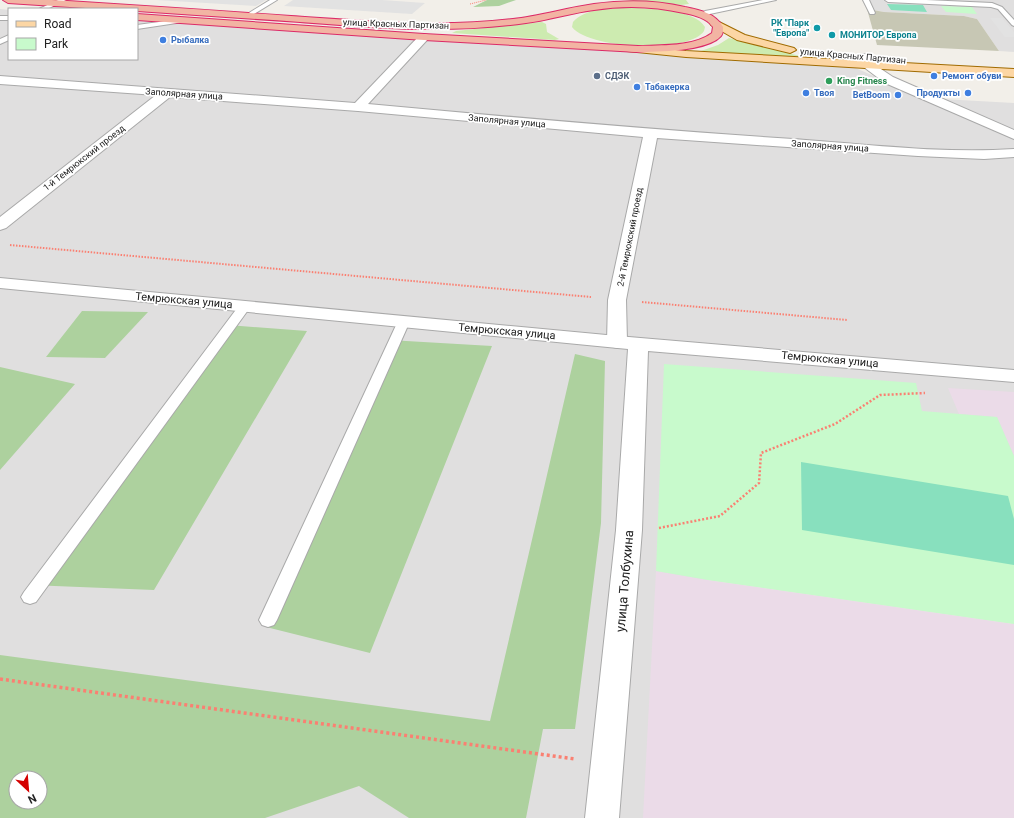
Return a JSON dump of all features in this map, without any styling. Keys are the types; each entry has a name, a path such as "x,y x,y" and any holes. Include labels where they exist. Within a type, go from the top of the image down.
{"highway":[{"name":"улица Красных Партизан","path":"8,0 59,2 247,16 428,27 502,23 622,4 658,6 690,11 711,19"},
{"path":"584,9 607,0"},
{"path":"568,35 583,41 616,47 669,48 700,42 709,39 717,33 718,27 696,0"},
{"path":"558,24 562,18 571,13"},
{"name":"улица Красных Партизан","path":"138,16 424,36 616,47"}],"main road":[{"name":"улица Красных Партизан","path":"711,19 732,33 776,47 815,54 866,61 1014,73"},
{"name":"улица Красных Партизан","path":"616,47 686,54 1014,66"}],"street":[{"path":"358,107 424,36"},
{"path":"866,61 889,80 1014,135"},
{"name":"Заполярная улица","path":"0,80 358,107 651,134 918,152 984,155 1014,153"},
{"name":"1-й Темрюкский проезд","path":"0,225 168,92"},
{"name":"2-й Темрюкский проезд","path":"627,342 618,300 651,134"},
{"name":"Темрюкская улица","path":"0,283 404,322 1014,376"},
{"name":"улица Толбухина","path":"602,818 629,530 627,342"}],"lane":[{"path":"247,16 274,0"},
{"path":"711,19 757,2 773,0"},
{"path":"866,0 872,13"},
{"path":"888,0 992,5 1000,8 1014,24"},
{"path":"44,8 59,2"},
{"path":"138,27 188,20"},
{"path":"30,597 245,306"},
{"path":"268,620 404,322"}],"path":[{"path":"8,245 847,320"},
{"path":"629,530 644,531 720,516 759,482 761,453 835,424 880,395 933,392"},
{"path":"0,679 577,760"}],"shaded area":[{"path":"156,0 266,0 256,6"},
{"path":"293,0 382,0 425,3 412,14 284,6"},
{"path":"864,0 1014,0 1014,52 999,51 977,19 964,16 884,12 867,9"},
{"path":"0,9 8,10 8,60 138,60 138,19 851,66 924,98 1014,103 1014,624 708,580 703,818 0,818"},
{"path":"867,9 884,12 964,16 977,19 999,51 877,45"},
{"path":"990,18 1002,18 1014,32 1014,37 1005,37"},
{"path":"948,388 1014,392 1014,456 997,417 959,414"},
{"path":"656,571 708,580 1014,624 1014,818 643,818"}],"green space":[{"path":"487,0 516,0 499,6 473,7"},
{"path":"621,0 686,0 689,4 681,5"},
{"path":"887,4 923,5 927,12 891,10"},
{"path":"941,6 972,7 977,14 946,12"},
{"path":"612,8 664,10 693,17 700,21 705,27 704,31 695,38 679,43 660,46 638,46 597,40 582,34 572,27 573,22 586,13"},
{"path":"542,22 546,24 547,32 559,39 555,40 452,33 456,31"},
{"path":"729,38 800,56 801,58 701,51 718,45"},
{"path":"82,311 148,312 105,358 46,357"},
{"path":"228,325 307,331 154,590 30,585"},
{"path":"389,340 492,346 370,653 266,627"},
{"path":"575,354 605,361 601,523 575,729 543,729 526,818 409,818 359,786 265,818 0,818 0,655 490,721"},
{"path":"664,364 916,383 922,411 997,417 1014,456 1014,624 708,580 656,571"},
{"path":"0,367 75,384 0,470"},
{"path":"801,462 1008,496 1014,519 1014,565 802,530"}],"place":[{"name":"РК \"Парк \"Европа\"","path":"817,28"},
{"name":"МОНИТОР Европа","path":"832,35"},
{"name":"Рыбалка","path":"163,40"},
{"name":"СДЭК","path":"597,76"},
{"name":"Ремонт обуви","path":"934,76"},
{"name":"King Fitness","path":"829,81"},
{"name":"Табакерка","path":"637,87"},
{"name":"Твоя","path":"806,93"},
{"name":"Продукты","path":"968,93"},
{"name":"BetBoom","path":"898,95"}]}
